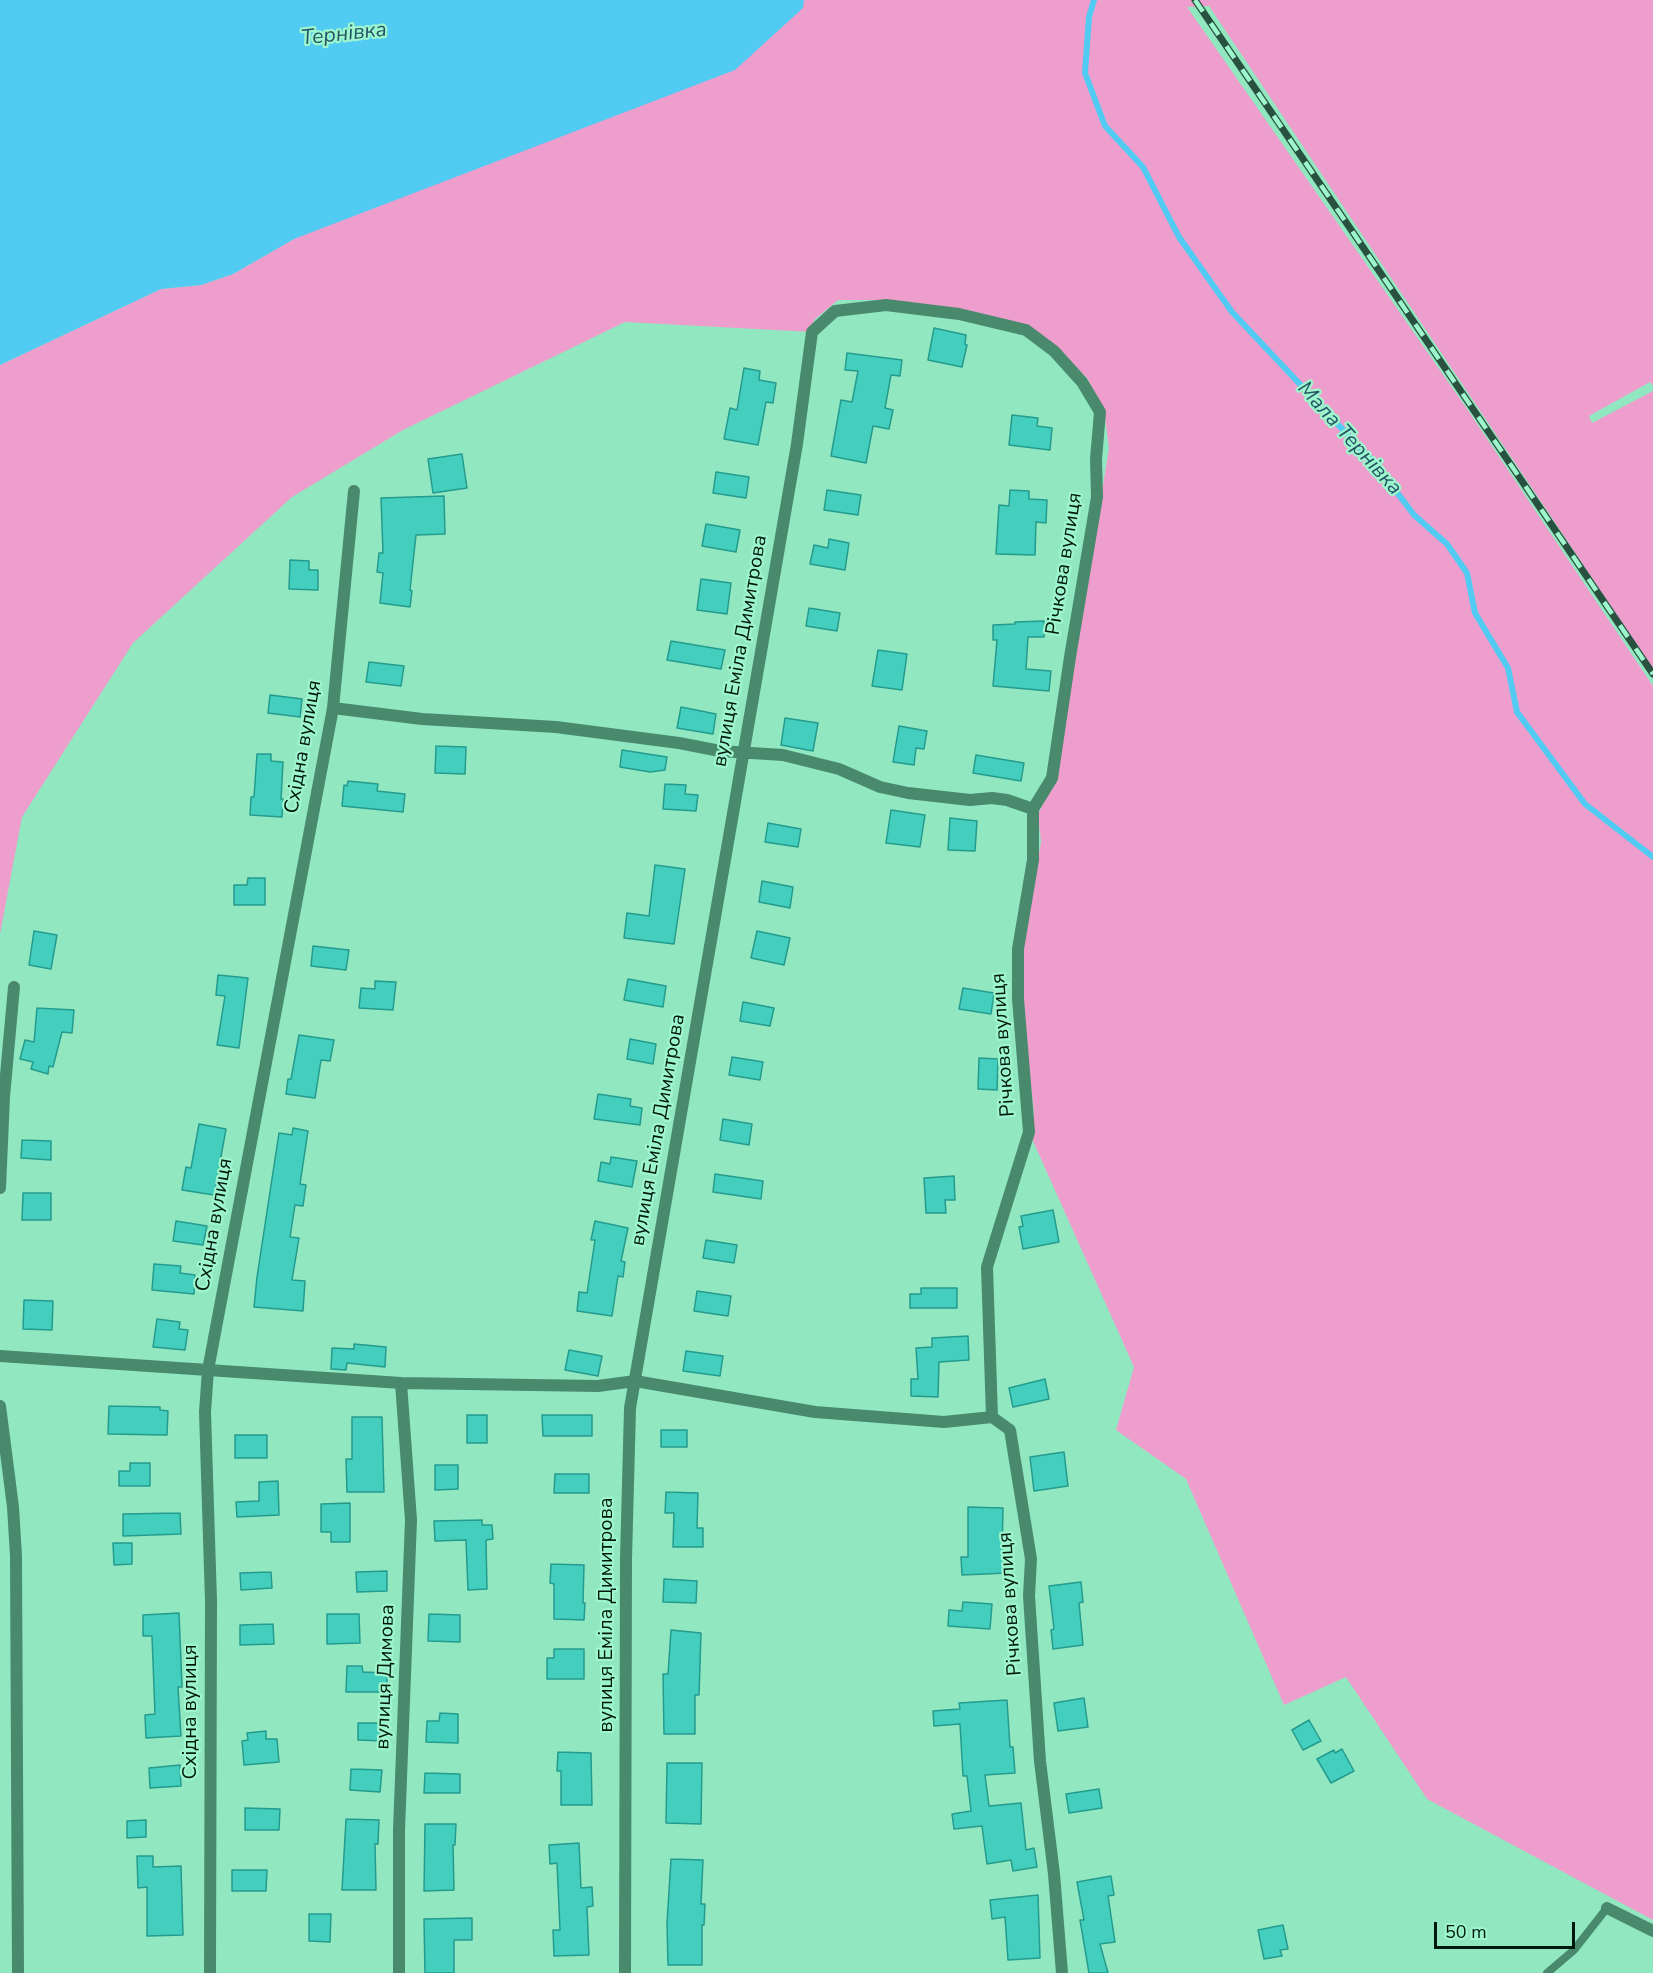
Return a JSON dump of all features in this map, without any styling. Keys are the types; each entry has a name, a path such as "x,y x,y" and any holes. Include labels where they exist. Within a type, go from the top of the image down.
{"street":[{"name":"Річкова вулиця","path":"835,311 886,304 959,314 1026,330 1054,351 1082,381 1100,412 1096,459 1097,497 1052,778 1033,809 1033,860 1018,949 1018,999 1029,1132 987,1267 992,1417 1010,1430 1031,1559 1029,1596 1040,1761 1054,1874 1062,1973"},
{"name":"вулиця Еміла Димитрова","path":"625,1973 626,1559 630,1408 797,444 812,332 835,311"},
{"name":"Східна вулиця","path":"210,1973 212,1601 205,1412 208,1370 333,708 354,491"},
{"path":"333,708 422,719 556,727 679,743 720,752 783,755 839,769 880,787 908,793 970,800 992,798 1007,800 1033,809"},
{"path":"0,1188 4,1097 14,987"},
{"path":"0,1356 401,1383 598,1386 635,1381 815,1412 944,1422 992,1417"},
{"name":"вулиця Димова","path":"399,1973 399,1830 411,1520 401,1383"},
{"path":"0,1406 13,1507 16,1556 18,1973"},
{"path":"1607,1908 1653,1931"}],"lane":[{"path":"1546,1973 1574,1950 1607,1908"}],"shaded area":[{"path":"803,0 1653,0 1653,386 1650,382 1589,416 1592,423 1653,391 1653,669 1209,6 1187,7 1467,409 1653,686 1653,1920 1427,1799 1346,1677 1284,1705 1186,1479 1116,1430 1134,1367 1029,1132 1034,1112 1023,997 1023,947 1041,842 1038,814 1056,779 1109,448 1104,410 1087,378 1057,348 1027,325 885,300 838,300 814,320 812,332 625,322 403,430 292,497 133,643 22,817 0,934 0,365 161,289 201,285 233,274 294,239"}],"water":[{"name":"Тернівка","path":"0,0 804,0 803,8 735,70 294,239 233,274 201,285 161,289 0,365"}],"building":[{"path":"934,328 966,335 965,344 967,345 962,367 928,360"},
{"path":"847,353 902,360 900,376 891,375 885,408 893,410 889,429 873,426 866,463 831,456 841,400 852,402 858,371 845,370"},
{"path":"744,368 760,371 759,380 776,383 773,403 766,402 758,445 724,439 730,408 737,410"},
{"path":"1012,415 1038,418 1037,426 1052,428 1050,450 1009,445"},
{"path":"462,454 467,488 433,493 428,459"},
{"path":"716,472 749,477 746,498 713,493"},
{"path":"827,490 861,495 858,515 824,510"},
{"path":"1010,490 1029,491 1029,499 1047,500 1046,523 1036,522 1035,555 996,554 999,505 1009,506"},
{"path":"444,496 445,534 416,535 410,607 380,603 383,573 377,572 379,553 383,553 381,498"},
{"path":"706,524 740,530 736,552 702,546"},
{"path":"829,539 849,543 845,570 810,564 814,545 828,548"},
{"path":"290,560 309,561 309,570 318,570 318,590 289,589"},
{"path":"701,579 731,583 727,614 697,610"},
{"path":"809,608 840,613 837,631 806,626"},
{"path":"1044,621 1044,637 1028,637 1026,669 1051,671 1049,691 993,686 997,640 993,640 993,625"},
{"path":"671,641 725,650 721,669 667,660"},
{"path":"878,650 907,654 902,690 872,686"},
{"path":"369,662 404,666 401,686 366,682"},
{"path":"270,695 302,699 300,717 268,713"},
{"path":"681,707 716,714 713,734 677,728"},
{"path":"785,718 818,723 813,751 781,745"},
{"path":"899,726 927,731 924,749 916,748 914,765 893,762"},
{"path":"436,746 466,747 465,774 435,773"},
{"path":"622,750 667,757 665,770 650,772 620,767"},
{"path":"257,754 271,754 271,761 283,762 282,817 250,815 251,797 254,797"},
{"path":"976,755 1024,763 1021,781 973,773"},
{"path":"348,781 378,784 377,791 405,794 403,812 342,806 344,785 347,786"},
{"path":"665,784 686,785 685,794 698,795 696,811 663,809"},
{"path":"891,810 925,815 920,847 886,843"},
{"path":"950,818 977,821 975,851 948,850"},
{"path":"768,823 801,829 798,847 765,842"},
{"path":"655,865 685,869 674,944 624,938 627,913 649,916"},
{"path":"248,878 265,878 265,905 234,905 234,885 247,885"},
{"path":"762,881 793,887 790,908 759,902"},
{"path":"34,931 57,935 51,969 29,965"},
{"path":"757,931 790,938 784,965 751,958"},
{"path":"313,946 349,950 346,970 311,966"},
{"path":"218,975 248,978 239,1048 217,1045 225,996 216,995"},
{"path":"628,979 666,986 663,1007 624,1000"},
{"path":"375,981 396,982 393,1010 359,1008 361,988 375,989"},
{"path":"963,988 994,993 991,1014 959,1009"},
{"path":"743,1002 774,1008 770,1026 740,1021"},
{"path":"37,1008 74,1010 72,1033 62,1032 53,1067 49,1066 48,1074 31,1069 33,1062 20,1059 25,1040 34,1042"},
{"path":"299,1035 334,1040 330,1061 321,1060 315,1098 286,1094"},
{"path":"630,1039 656,1044 653,1064 627,1059"},
{"path":"732,1057 763,1062 760,1080 729,1075"},
{"path":"979,1058 998,1059 997,1090 978,1089"},
{"path":"598,1094 631,1099 630,1106 642,1108 640,1125 594,1119"},
{"path":"723,1119 752,1124 749,1145 720,1140"},
{"path":"199,1124 226,1129 214,1195 182,1190 186,1167 191,1168"},
{"path":"293,1128 308,1131 300,1184 306,1185 303,1206 295,1205 290,1237 299,1238 292,1280 305,1281 303,1311 254,1307 279,1133 292,1135"},
{"path":"22,1140 51,1141 51,1160 21,1158"},
{"path":"611,1157 637,1161 632,1187 598,1181 601,1162 610,1164"},
{"path":"715,1174 763,1181 761,1199 713,1192"},
{"path":"954,1176 955,1200 945,1200 946,1213 926,1213 924,1178"},
{"path":"23,1193 51,1193 51,1220 22,1220"},
{"path":"1053,1210 1059,1242 1023,1249 1019,1227 1023,1226 1021,1216"},
{"path":"176,1221 207,1226 203,1245 173,1241"},
{"path":"595,1221 628,1228 621,1261 625,1262 623,1277 618,1276 612,1316 577,1311 579,1292 587,1293 595,1240 591,1240"},
{"path":"706,1240 737,1245 734,1263 703,1258"},
{"path":"154,1264 181,1266 180,1273 195,1275 194,1294 152,1290"},
{"path":"921,1288 957,1288 957,1308 910,1308 910,1294 921,1294"},
{"path":"697,1291 731,1296 728,1316 694,1311"},
{"path":"24,1300 53,1301 52,1330 23,1329"},
{"path":"157,1319 180,1322 179,1329 188,1330 185,1350 153,1347"},
{"path":"968,1336 969,1360 939,1362 938,1397 911,1396 911,1379 918,1379 916,1348 932,1347 932,1338"},
{"path":"354,1344 386,1347 385,1367 347,1363 346,1370 331,1369 332,1348 354,1349"},
{"path":"569,1350 602,1356 598,1376 565,1370"},
{"path":"686,1351 723,1356 720,1376 683,1371"},
{"path":"1045,1379 1049,1399 1013,1407 1009,1388"},
{"path":"109,1406 160,1407 160,1410 168,1411 167,1435 108,1434"},
{"path":"467,1415 487,1415 487,1443 467,1443"},
{"path":"542,1415 592,1415 592,1436 543,1436"},
{"path":"352,1417 382,1417 384,1492 347,1492 346,1459 352,1459"},
{"path":"661,1430 687,1430 687,1447 661,1447"},
{"path":"235,1435 267,1435 267,1458 235,1458"},
{"path":"1064,1452 1068,1486 1034,1491 1030,1457"},
{"path":"130,1463 150,1463 150,1486 119,1486 119,1471 130,1471"},
{"path":"435,1465 458,1465 458,1489 435,1490"},
{"path":"555,1474 589,1474 589,1493 554,1493"},
{"path":"278,1481 279,1515 237,1517 236,1502 259,1501 259,1482"},
{"path":"666,1492 698,1493 697,1528 703,1528 703,1547 673,1547 674,1513 665,1513"},
{"path":"350,1503 350,1542 331,1542 331,1532 321,1532 321,1504"},
{"path":"968,1507 1003,1508 1002,1555 1006,1555 1007,1573 962,1575 961,1557 968,1557"},
{"path":"180,1513 181,1534 123,1536 123,1514"},
{"path":"482,1520 482,1525 492,1525 493,1539 486,1540 487,1589 468,1590 466,1540 435,1541 434,1521"},
{"path":"113,1543 132,1543 132,1564 114,1565"},
{"path":"551,1564 584,1565 584,1620 554,1619 554,1584 550,1583"},
{"path":"387,1571 387,1591 357,1592 356,1572"},
{"path":"271,1572 272,1588 241,1590 240,1573"},
{"path":"664,1579 697,1581 696,1603 663,1602"},
{"path":"1081,1582 1083,1602 1079,1603 1083,1645 1053,1649 1051,1630 1054,1629 1049,1586"},
{"path":"963,1602 992,1604 990,1629 948,1626 949,1610 962,1611"},
{"path":"179,1613 182,1687 178,1687 181,1736 146,1738 145,1715 155,1714 152,1636 143,1636 143,1615"},
{"path":"327,1614 359,1614 360,1643 327,1644"},
{"path":"429,1614 460,1615 460,1642 428,1641"},
{"path":"273,1624 274,1644 240,1645 240,1625"},
{"path":"671,1630 701,1633 699,1695 695,1695 695,1734 664,1734 663,1674 668,1674"},
{"path":"554,1649 584,1649 584,1679 547,1679 547,1658 554,1658"},
{"path":"347,1666 362,1666 363,1672 387,1673 387,1692 346,1692"},
{"path":"1084,1698 1088,1727 1058,1731 1054,1703"},
{"path":"1007,1700 1010,1747 1013,1747 1015,1773 985,1775 989,1806 1021,1803 1026,1850 1034,1848 1037,1867 1013,1871 1011,1860 987,1864 982,1826 954,1829 952,1814 971,1811 967,1776 963,1776 960,1724 934,1726 933,1711 960,1709 959,1703"},
{"path":"440,1713 458,1714 458,1743 426,1742 427,1721 439,1721"},
{"path":"1309,1720 1321,1741 1303,1750 1292,1730"},
{"path":"358,1723 384,1723 384,1741 358,1740"},
{"path":"266,1731 266,1739 277,1739 279,1762 244,1765 242,1741 248,1740 247,1733"},
{"path":"1342,1749 1354,1771 1331,1783 1317,1759 1334,1750 1335,1753"},
{"path":"558,1752 591,1753 592,1805 561,1805 561,1771 557,1771"},
{"path":"667,1763 702,1763 701,1824 666,1823"},
{"path":"180,1765 181,1786 150,1788 149,1768"},
{"path":"351,1769 382,1770 380,1792 350,1790"},
{"path":"425,1773 460,1774 460,1793 424,1793"},
{"path":"1099,1789 1102,1808 1069,1813 1066,1794"},
{"path":"245,1808 280,1809 279,1830 245,1830"},
{"path":"346,1819 379,1820 378,1844 375,1844 376,1890 342,1890"},
{"path":"146,1820 146,1837 127,1838 127,1821"},
{"path":"425,1824 456,1824 455,1845 453,1845 454,1890 424,1891"},
{"path":"579,1843 581,1888 592,1887 593,1906 587,1907 589,1955 554,1956 553,1930 560,1930 557,1863 550,1864 549,1845"},
{"path":"137,1856 153,1856 153,1867 181,1866 183,1935 147,1936 147,1887 138,1888"},
{"path":"671,1859 703,1860 701,1904 705,1904 704,1925 702,1925 702,1965 668,1965 667,1923"},
{"path":"232,1870 267,1870 266,1891 232,1891"},
{"path":"1111,1876 1114,1895 1108,1896 1115,1942 1100,1944 1108,1973 1089,1973 1080,1920 1084,1920 1077,1882"},
{"path":"1038,1895 1040,1958 1008,1960 1005,1917 992,1919 990,1900"},
{"path":"309,1914 331,1914 330,1942 309,1941"},
{"path":"472,1918 472,1940 454,1940 454,1973 425,1973 424,1919"},
{"path":"1283,1925 1288,1949 1280,1950 1282,1956 1264,1959 1258,1930"}],"waterway":[{"name":"Мала Тернівка","path":"1094,0 1089,17 1085,73 1105,126 1143,167 1179,237 1232,312 1378,467 1414,515 1447,544 1467,573 1475,613 1508,668 1517,712 1585,804 1653,857"}],"railway":[{"path":"1195,0 1653,674"}]}
